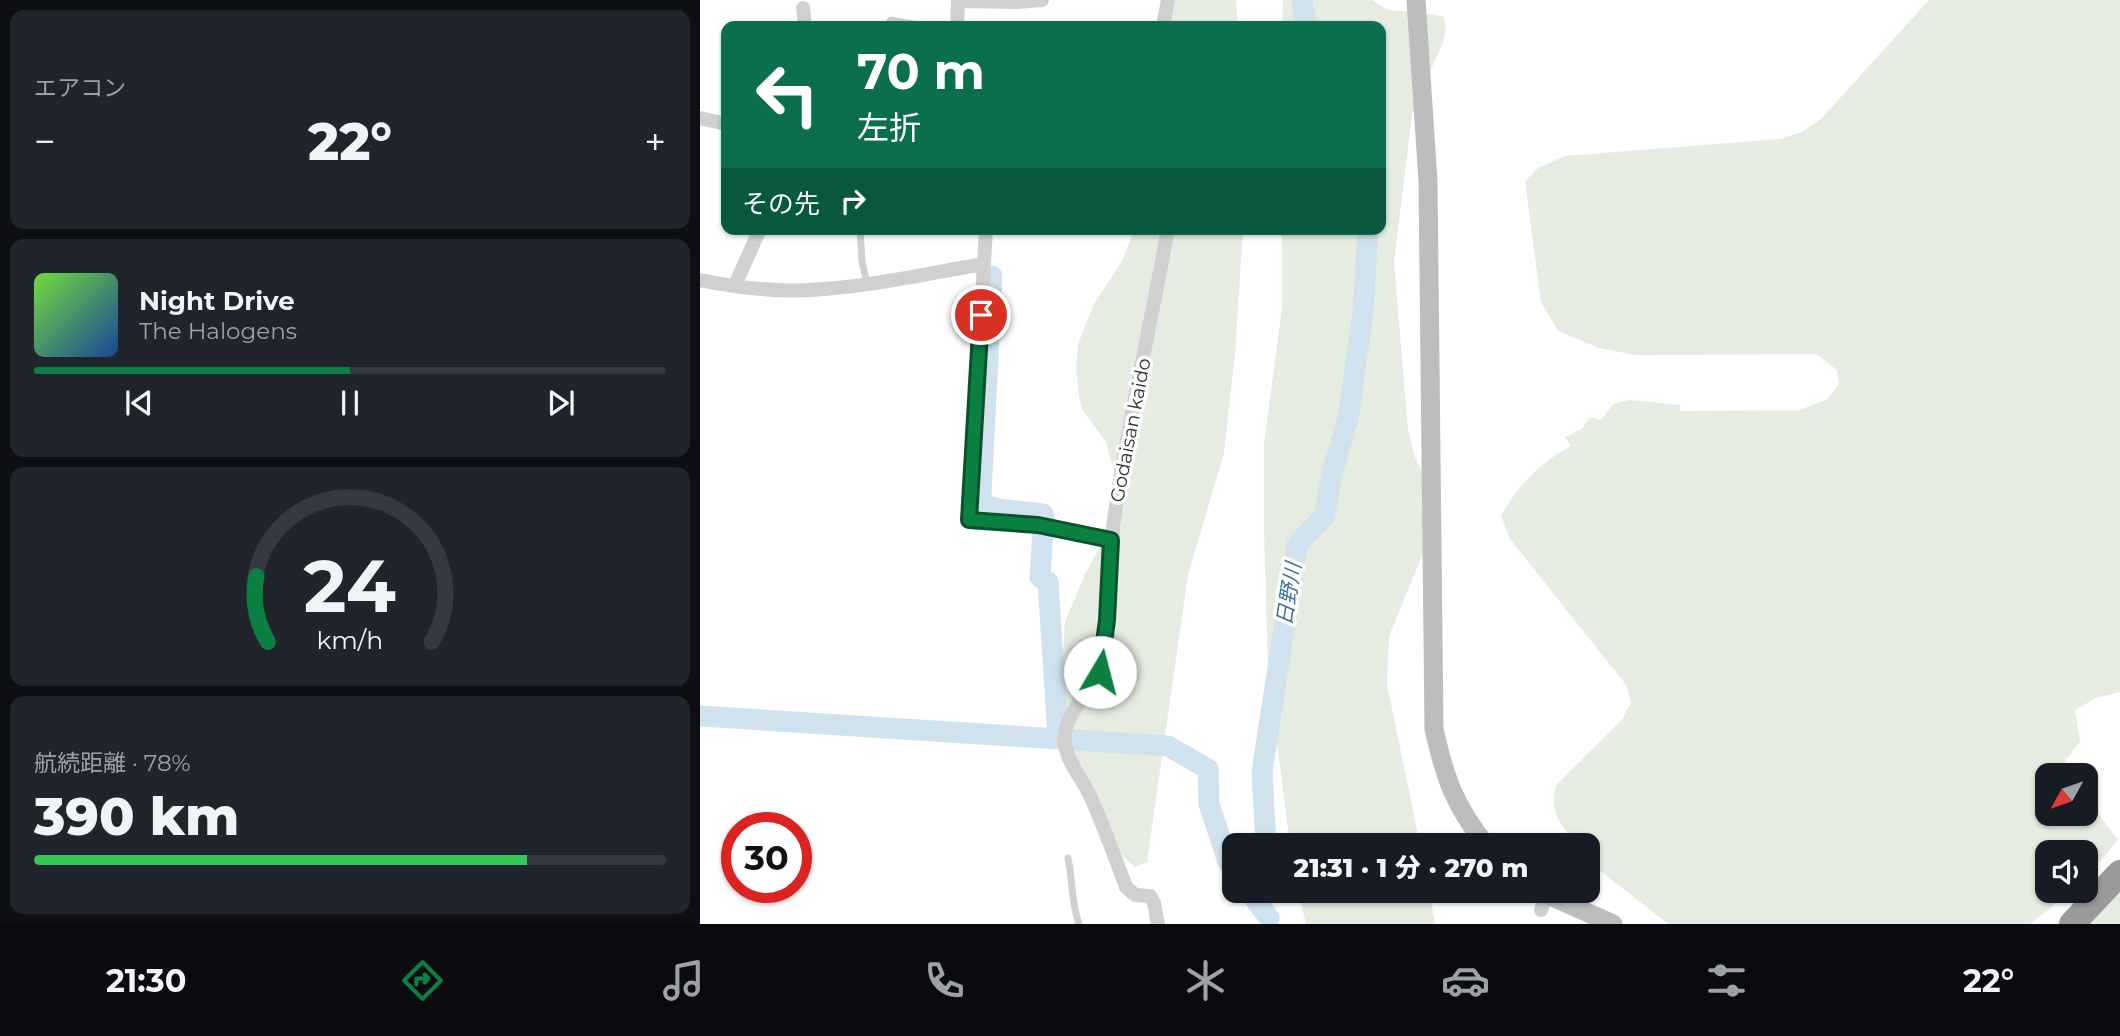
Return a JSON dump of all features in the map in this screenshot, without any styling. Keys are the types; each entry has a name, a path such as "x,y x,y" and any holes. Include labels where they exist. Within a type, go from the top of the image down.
{"highway":[{"path":"2072,924 2120,873"}],"street":[{"path":"957,21 958,1 1042,0"},
{"path":"1164,21 1168,0"},
{"path":"1416,0 1428,195 1434,729 1449,788 1477,833"},
{"path":"803,8 804,21"},
{"path":"700,118 721,123"},
{"path":"735,285 757,235"},
{"path":"986,235 969,520 1038,525 1111,540"},
{"name":"Godaisan kaido","path":"1158,924 1150,896 1135,895 1126,887 1109,838 1068,755 1065,739 1069,716 1100,672 1107,620 1111,540 1119,484 1167,235"},
{"path":"700,280 735,285 821,290 867,285 984,264"},
{"path":"1553,903 1613,924"}],"lane":[{"path":"860,235 867,285"},
{"path":"1068,858 1072,877 1073,909 1079,924"}],"shaded area":[{"path":"1172,0 1236,0 1238,21 1170,21"},
{"path":"1283,0 1372,0 1388,10 1444,17 1446,27 1444,39 1412,115 1394,262 1408,430 1415,458 1425,478 1429,539 1389,636 1387,684 1418,833 1288,833 1268,672 1264,529 1264,444 1282,308 1282,235 1386,235 1386,21 1282,21"},
{"path":"1929,0 2120,0 2120,692 2096,698 2075,710 2080,742 2064,763 2035,763 2035,826 2098,826 2098,814 2118,840 2098,863 2098,840 2035,840 2035,903 2056,903 2030,924 1668,924 1600,871 1600,833 1568,833 1555,810 1554,793 1557,784 1621,721 1631,703 1627,686 1510,539 1501,516 1514,495 1550,459 1571,446 1565,437 1582,429 1590,417 1601,420 1613,404 1629,400 1680,405 1680,411 1800,410 1827,399 1839,385 1837,370 1816,354 1635,355 1599,348 1558,331 1541,302 1525,181 1538,168 1565,156 1781,139 1802,132 1821,119"},
{"path":"1133,235 1243,235 1235,354 1224,453 1188,575 1147,862 1135,867 1117,851 1063,729 1062,670 1065,622 1085,574 1109,530 1115,476 1106,442 1082,409 1076,370 1078,344 1094,304 1122,261"},
{"path":"2120,889 2120,924 2089,924"},
{"path":"1301,903 1431,903 1435,924 1306,924"}],"waterway":[{"name":"日野川","path":"1302,0 1305,21"},
{"name":"日野川","path":"1265,833 1262,772 1297,545 1325,515 1332,473 1348,419 1363,312 1368,235"},
{"path":"992,276 981,494 983,505 1043,514 1044,518"},
{"path":"1043,530 1040,577 1048,582 1058,737"},
{"path":"700,716 1168,746 1208,769 1209,804 1222,844"},
{"path":"1258,903 1269,918"}],"route":[{"path":"981,315 969,520 1038,525 1111,540 1107,620 1100,672"}]}
